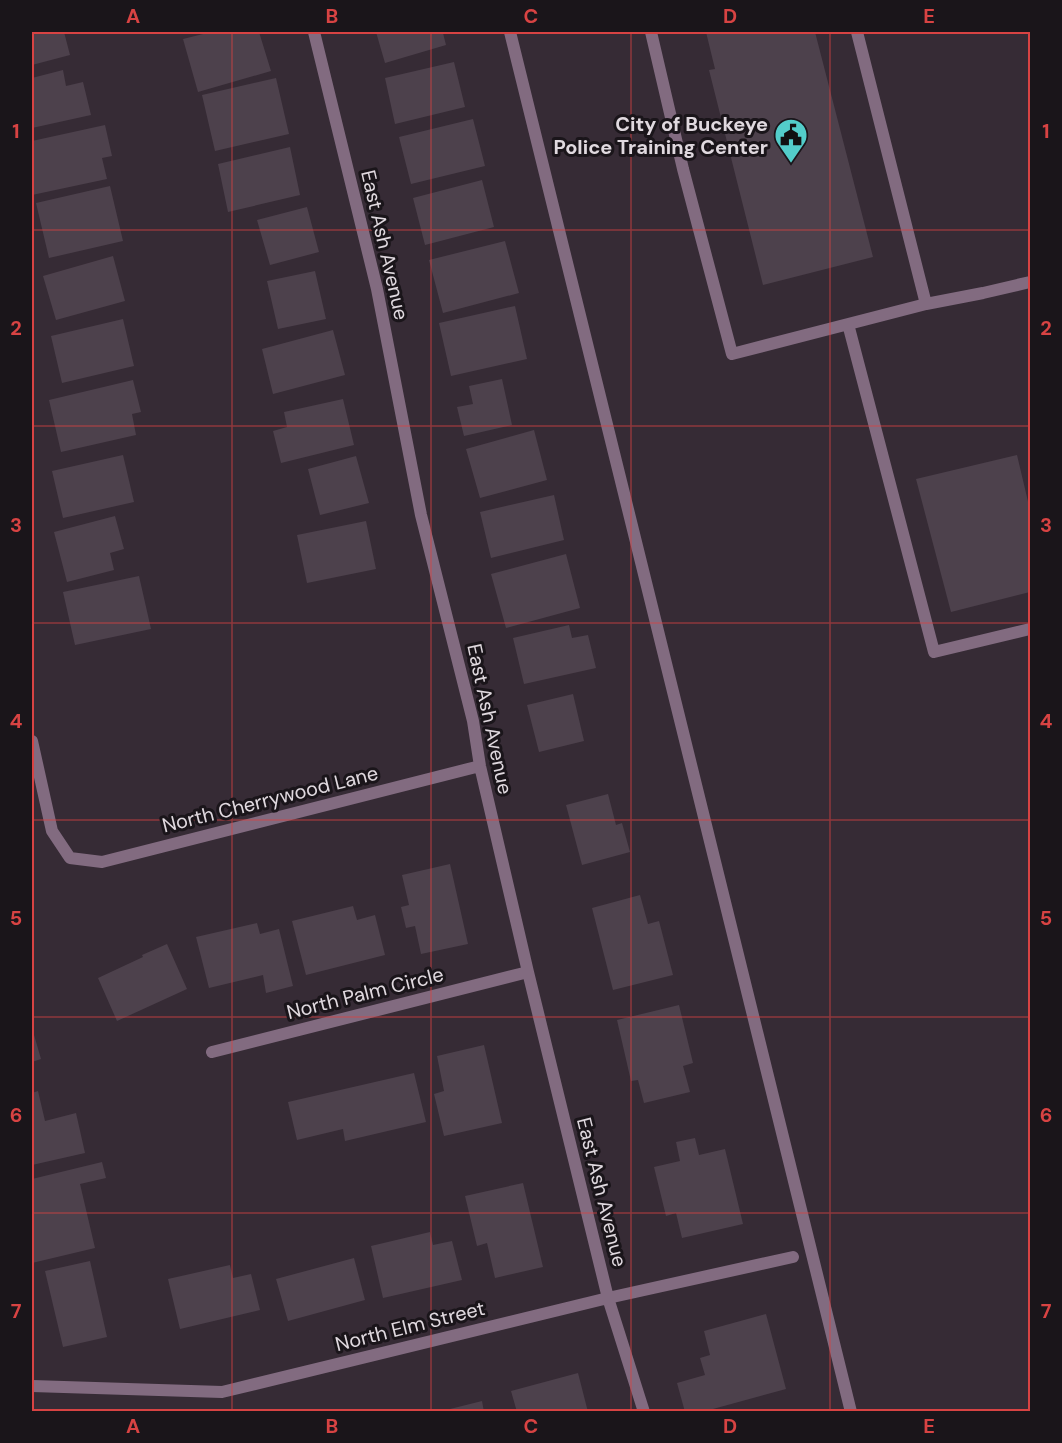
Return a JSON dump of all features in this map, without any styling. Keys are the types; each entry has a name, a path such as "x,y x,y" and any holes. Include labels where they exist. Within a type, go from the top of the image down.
{"street":[{"name":"East Ash Avenue","path":"314,32 377,289 421,515 473,721 480,766 528,972 608,1298 644,1412"},
{"path":"510,32 851,1412"},
{"path":"651,32 683,169 732,354 926,304 1030,282"},
{"path":"857,32 926,304"},
{"path":"849,324 934,652 1030,629"},
{"name":"North Cherrywood Lane","path":"32,741 52,831 70,858 102,861 480,766"},
{"name":"North Palm Circle","path":"212,1052 528,972"},
{"name":"North Elm Street","path":"32,1386 222,1392 608,1298 793,1257"}],"building":[{"path":"32,32 64,32 70,55 32,65"},
{"path":"211,32 259,32 271,71 198,92 183,39"},
{"path":"376,32 447,32 443,33 446,45 385,63"},
{"name":"City of Buckeye Police Training Center","path":"706,32 815,32 873,257 763,285 709,70 715,69"},
{"path":"454,62 465,107 395,124 385,78"},
{"path":"63,70 66,86 83,82 91,115 32,128 32,78"},
{"path":"276,78 289,134 215,151 202,95"},
{"path":"473,119 485,166 411,184 399,137"},
{"path":"105,125 112,156 102,158 107,179 32,195 32,141"},
{"path":"290,147 300,195 228,212 218,164"},
{"path":"482,180 494,227 425,245 413,198"},
{"path":"110,186 123,241 49,258 36,203"},
{"path":"307,207 319,252 270,265 257,220"},
{"path":"505,241 519,293 443,313 429,260"},
{"path":"113,256 125,301 56,320 43,276"},
{"path":"315,271 326,319 278,329 267,281"},
{"path":"515,306 527,359 451,376 439,323"},
{"path":"123,319 134,366 62,383 51,336"},
{"path":"333,330 345,375 273,394 262,349"},
{"path":"502,379 512,425 464,436 457,407 473,404 469,386"},
{"path":"133,380 141,412 132,414 136,435 61,452 49,400"},
{"path":"343,399 354,445 281,463 273,431 287,427 284,412"},
{"path":"534,430 547,480 480,498 466,449"},
{"path":"123,455 134,502 63,518 52,471"},
{"path":"1017,455 1030,510 1030,592 951,612 916,479"},
{"path":"356,456 369,503 320,515 308,469"},
{"path":"554,495 564,540 491,558 480,512"},
{"path":"115,516 124,549 110,553 114,570 67,582 54,532"},
{"path":"366,521 376,569 307,583 297,535"},
{"path":"566,554 580,608 506,628 491,574"},
{"path":"139,576 151,629 75,645 63,592"},
{"path":"569,625 572,638 588,635 596,668 524,684 513,638"},
{"path":"573,694 584,741 539,752 527,705"},
{"path":"608,794 616,825 622,823 630,852 582,865 566,805"},
{"path":"450,864 468,944 421,954 415,926 406,928 401,907 409,905 402,875"},
{"path":"640,895 648,924 659,921 673,975 613,990 592,908"},
{"path":"353,906 357,920 375,915 385,955 306,975 292,921"},
{"path":"257,923 260,934 279,929 293,986 266,993 263,975 209,988 196,937"},
{"path":"167,944 187,989 117,1021 98,978"},
{"path":"679,1005 693,1063 683,1066 690,1092 644,1103 638,1080 631,1081 617,1020"},
{"path":"32,1028 41,1059 32,1062"},
{"path":"484,1045 502,1123 444,1136 434,1094 444,1091 437,1056"},
{"path":"414,1073 426,1122 345,1141 343,1129 297,1140 288,1102"},
{"path":"38,1091 45,1121 76,1113 85,1153 32,1165 32,1093"},
{"path":"695,1138 699,1155 725,1149 743,1224 682,1238 676,1213 666,1216 654,1167 680,1161 676,1142"},
{"path":"102,1162 106,1178 80,1184 95,1248 32,1263 32,1179"},
{"path":"523,1183 543,1267 495,1278 487,1243 477,1246 465,1196"},
{"path":"430,1232 433,1245 452,1241 462,1280 383,1298 371,1246"},
{"path":"354,1258 365,1300 288,1321 276,1279"},
{"path":"90,1261 107,1337 63,1347 45,1271"},
{"path":"230,1265 233,1278 251,1274 260,1310 180,1329 168,1279"},
{"path":"766,1314 786,1389 702,1412 685,1412 677,1383 705,1375 700,1358 710,1355 704,1331"},
{"path":"578,1373 588,1412 517,1412 511,1391"},
{"path":"482,1401 484,1412 442,1412 442,1411"}],"place":[{"name":"City of Buckeye Police Training Center","path":"791,164"}]}
